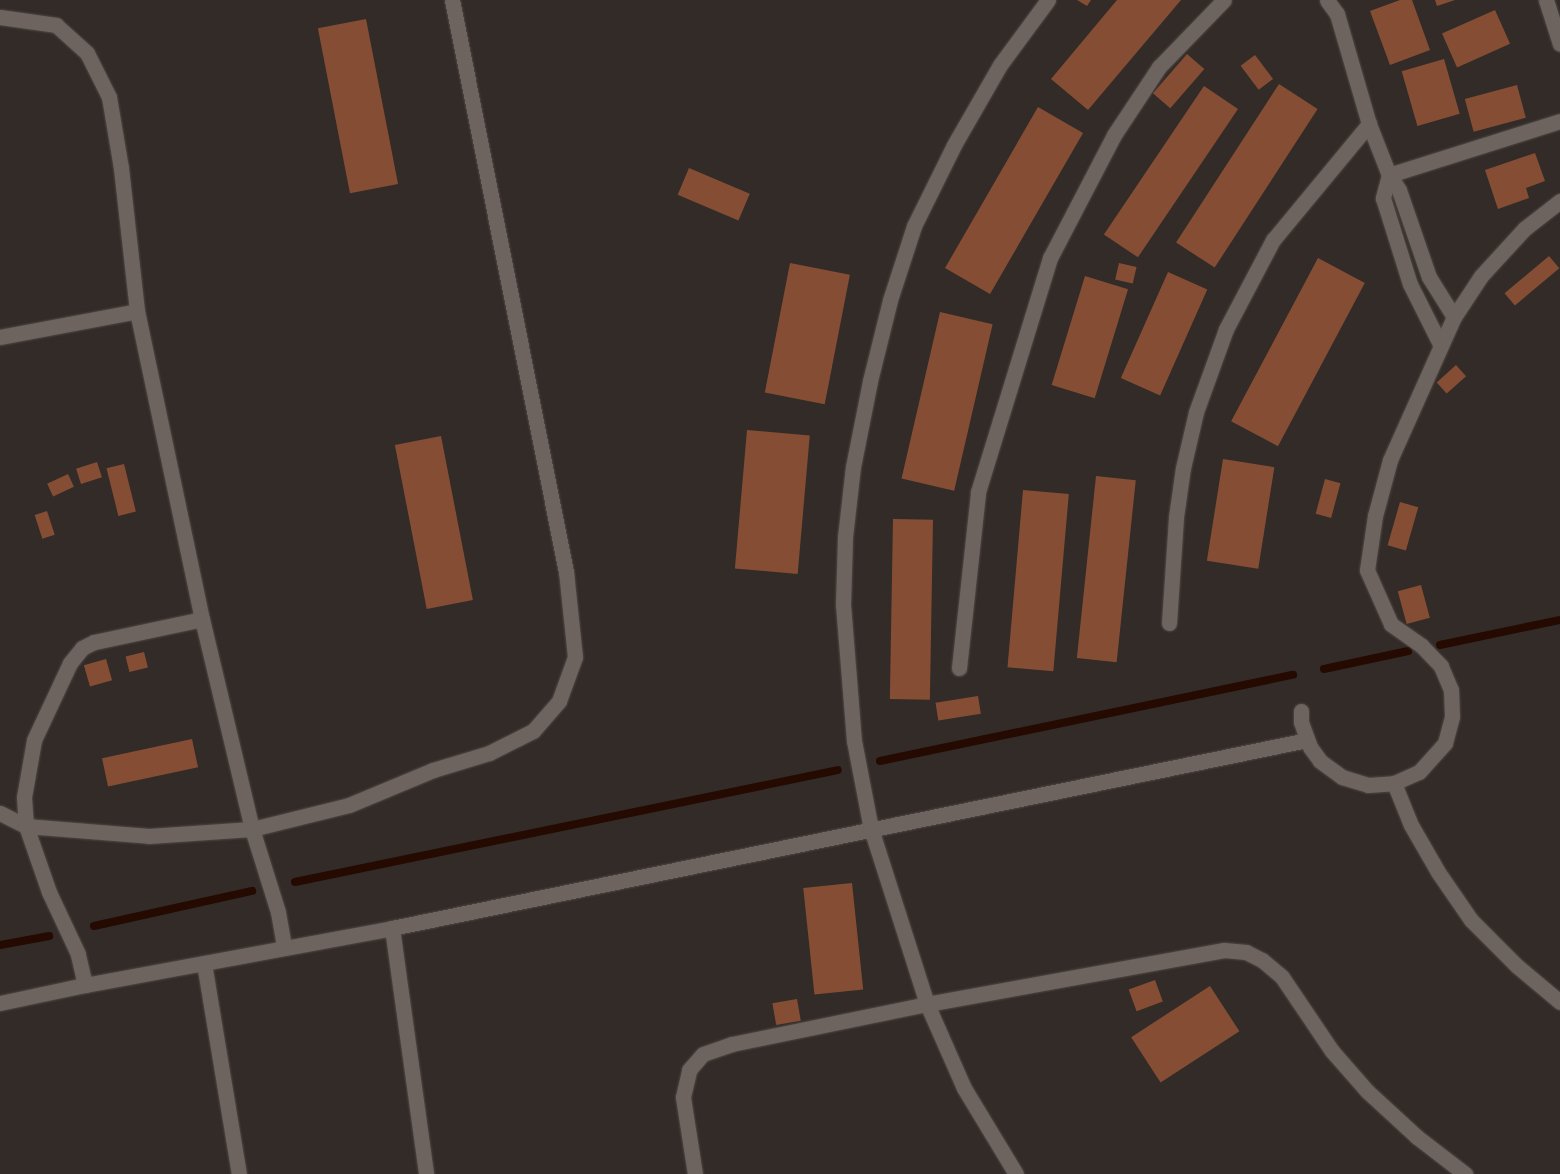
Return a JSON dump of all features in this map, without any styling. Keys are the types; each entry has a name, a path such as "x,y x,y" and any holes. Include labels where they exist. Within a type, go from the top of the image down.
{"lane":[{"path":"0,813 26,826 149,836 252,829 349,805 433,770 489,753 533,731 559,700 575,658 566,572 452,0"},
{"path":"1016,1174 964,1088 927,1004 871,829 854,741 843,605 845,537 853,467 870,381 890,300 914,226 954,145 1000,65 1048,0"},
{"path":"959,668 978,492 1050,258 1114,135 1159,66 1224,0"},
{"path":"1327,0 1337,14 1369,124 1389,175 1399,190 1429,277 1454,318"},
{"path":"1546,0 1560,44"},
{"path":"0,17 56,24 87,53 109,97 121,168 137,311 202,619 252,829 278,912 284,947"},
{"path":"1389,175 1560,121"},
{"path":"1169,623 1176,517 1183,468 1196,412 1226,329 1273,240 1369,124"},
{"path":"1389,175 1383,198 1410,284 1440,344"},
{"path":"1301,711 1300,722 1307,740 1320,762 1342,777 1368,785 1394,783 1419,772 1445,743 1452,717 1451,690 1441,666 1422,646 1392,624 1367,570 1375,516 1390,460 1440,344 1454,318 1481,276 1524,229 1560,201"},
{"path":"0,337 137,311"},
{"path":"85,984 78,954 49,892 26,826 24,797 34,740 70,663 82,648 94,642 202,619"},
{"path":"0,1003 85,984 204,964 284,947 392,928 1307,740"},
{"path":"1394,783 1412,825 1438,872 1472,920 1517,966 1560,1002"},
{"path":"392,928 426,1174"},
{"path":"695,1174 683,1097 689,1070 703,1054 732,1044 927,1004 1224,950 1246,952 1262,960 1282,977 1332,1051 1367,1091 1417,1137 1465,1174"},
{"path":"204,964 239,1174"}],"building":[{"path":"1077,0 1091,0 1087,6"},
{"path":"1117,0 1181,0 1088,110 1051,79"},
{"path":"1400,0 1412,0 1430,50 1390,65 1370,11"},
{"path":"1435,0 1455,0 1437,6"},
{"path":"1495,10 1510,44 1457,67 1442,34"},
{"path":"366,19 398,184 350,193 318,28"},
{"path":"1187,54 1204,69 1170,108 1153,93"},
{"path":"1255,55 1273,79 1259,90 1241,66"},
{"path":"1444,59 1460,114 1417,126 1402,71"},
{"path":"1279,84 1318,109 1215,268 1176,243"},
{"path":"1517,85 1526,118 1474,132 1465,99"},
{"path":"1204,86 1238,109 1138,257 1104,234"},
{"path":"1038,107 1083,133 990,294 945,268"},
{"path":"1535,153 1545,181 1526,188 1529,198 1498,209 1485,170"},
{"path":"689,168 750,194 738,220 678,195"},
{"path":"1549,256 1559,268 1515,306 1505,293"},
{"path":"1318,258 1365,283 1278,446 1231,421"},
{"path":"790,263 850,275 825,404 765,393"},
{"path":"1119,263 1137,267 1133,284 1115,280"},
{"path":"1168,272 1207,289 1160,395 1121,378"},
{"path":"1085,276 1128,289 1095,398 1052,385"},
{"path":"940,312 993,324 954,491 902,479"},
{"path":"1456,365 1466,376 1447,394 1437,382"},
{"path":"747,430 810,435 798,574 735,568"},
{"path":"441,436 473,600 427,609 395,445"},
{"path":"1223,459 1274,467 1258,569 1207,561"},
{"path":"97,462 102,477 81,484 76,469"},
{"path":"124,464 136,512 118,516 107,468"},
{"path":"68,474 74,487 53,496 47,484"},
{"path":"1096,476 1136,480 1117,662 1077,658"},
{"path":"1325,479 1340,483 1331,518 1316,514"},
{"path":"1023,490 1069,494 1053,671 1007,667"},
{"path":"1400,502 1418,507 1406,550 1388,545"},
{"path":"47,511 55,535 42,539 35,515"},
{"path":"893,519 933,520 930,700 890,699"},
{"path":"1421,585 1430,618 1407,624 1398,591"},
{"path":"144,652 148,668 129,672 126,657"},
{"path":"106,659 112,680 90,686 84,665"},
{"path":"978,696 981,714 938,721 936,703"},
{"path":"192,739 198,767 108,786 102,758"},
{"path":"852,883 863,989 814,995 803,888"},
{"path":"1155,980 1163,1002 1137,1011 1129,990"},
{"path":"1210,986 1239,1031 1161,1082 1131,1037"},
{"path":"797,999 801,1021 776,1025 772,1003"}],"waterway":[{"path":"1440,645 1560,620"},
{"path":"1324,669 1408,651"},
{"path":"880,761 1293,675"},
{"path":"295,882 838,770"},
{"path":"94,926 252,891"},
{"path":"0,945 49,936"}]}
